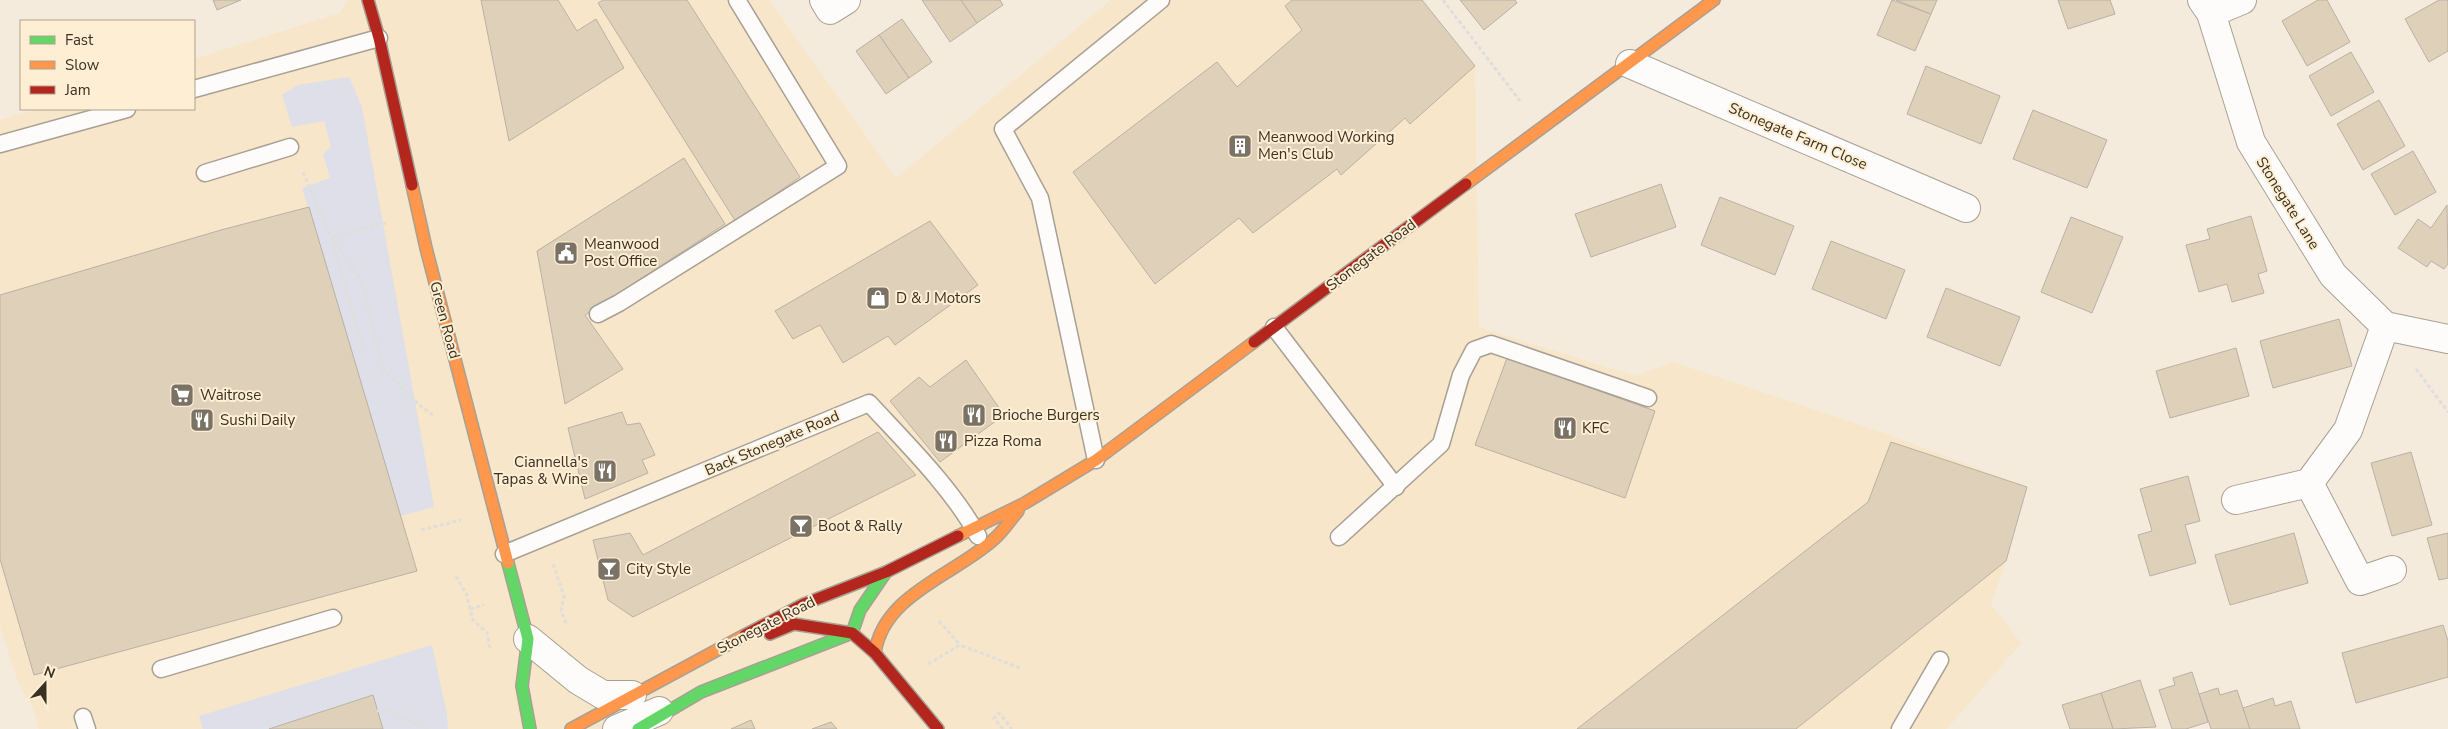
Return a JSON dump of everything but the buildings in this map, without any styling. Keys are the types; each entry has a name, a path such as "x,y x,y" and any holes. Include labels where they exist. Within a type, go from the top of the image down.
{"main road":[{"name":"Green Road","path":"368,0 379,38 419,217 477,449 528,639 522,686 530,729"},
{"name":"Stonegate Road","path":"571,729 804,604 886,572 975,529 1025,503 1096,460 1714,0"},
{"name":"Stonegate Road","path":"875,653 877,635 884,621 896,608 994,540 1025,503"},
{"name":"Stonegate Road","path":"641,691 794,624 852,633 860,610 886,572"},
{"path":"638,729 701,692 852,633 875,653 938,729"}],"street":[{"path":"824,0 830,10 846,0"},
{"path":"2207,7 2242,0"},
{"name":"Stonegate Lane","path":"2207,7 2251,142 2333,275 2385,326"},
{"name":"Stonegate Farm Close","path":"1630,64 1966,208"},
{"path":"2236,500 2309,483 2348,430 2385,326 2448,339"},
{"path":"2309,483 2360,581 2392,570"},
{"path":"528,639 578,680 602,695 641,691"},
{"path":"617,729 701,692"}],"lane":[{"path":"598,314 619,303 838,166 737,0"},
{"path":"1096,460 1040,198 1003,129 1161,0"},
{"path":"195,89 379,38"},
{"path":"3,143 123,110"},
{"path":"205,173 290,146"},
{"path":"1274,327 1396,487"},
{"path":"1339,537 1441,444 1461,375 1474,350 1491,344 1648,398"},
{"name":"Back Stonegate Road","path":"504,554 869,402 918,456 975,529 984,546"},
{"path":"161,669 333,618"},
{"path":"1900,729 1940,660"}],"path":[{"path":"1443,0 1540,128"},
{"path":"290,146 314,192 331,237 364,348"},
{"path":"331,237 380,224 419,217"},
{"path":"331,237 363,283 382,368 418,404 477,449"},
{"path":"420,530 493,510"},
{"path":"456,576 466,593 473,620"},
{"path":"936,617 960,645 1020,668"},
{"path":"927,664 960,645"},
{"path":"377,711 387,710 428,729"},
{"path":"1003,729 994,718 999,713 1012,729"}],"shaded area":[{"path":"347,0 769,0 896,178 1111,0 1422,0 1475,66 1479,327 1635,376 1673,362 1887,434 2027,487 2006,561 1991,604 2021,643 1947,729 39,729 33,709 18,682 0,627 0,120 34,110 195,110 195,59 340,13"},
{"path":"349,77 362,107 434,507 400,516 302,188 330,178 323,154 331,147 324,121 292,127 282,95 298,85"},
{"path":"432,645 447,714 448,729 383,729 373,695 269,729 203,729 199,716"}],"traffic: fast":[{"path":"508,563 528,639 522,686 530,729"},
{"path":"638,729 701,692 852,633 860,610 886,572"}],"traffic: slow":[{"path":"1466,184 1714,0"},
{"path":"412,185 426,248 508,563"},
{"path":"958,536 1025,503 1096,460 1254,342"},
{"path":"875,653 881,633 891,616 906,601 922,588 977,553 1003,530 1018,511"},
{"path":"571,729 745,635"}],"traffic: jam":[{"path":"368,0 379,38 412,185"},
{"path":"1254,342 1466,184"},
{"path":"745,635 804,604 886,572 958,536"},
{"path":"770,634 794,624 852,633 875,653 938,729"}],"place":[{"name":"Meanwood Working Men's Club","path":"1240,146"},
{"name":"Meanwood Post Office","path":"566,253"},
{"name":"D & J Motors","path":"878,298"},
{"name":"Waitrose","path":"182,395"},
{"name":"Brioche Burgers","path":"974,415"},
{"name":"Sushi Daily","path":"202,420"},
{"name":"KFC","path":"1565,428"},
{"name":"Pizza Roma","path":"946,441"},
{"name":"Ciannella's Tapas & Wine","path":"605,471"},
{"name":"Boot & Rally","path":"801,526"},
{"name":"City Style","path":"609,569"}]}
